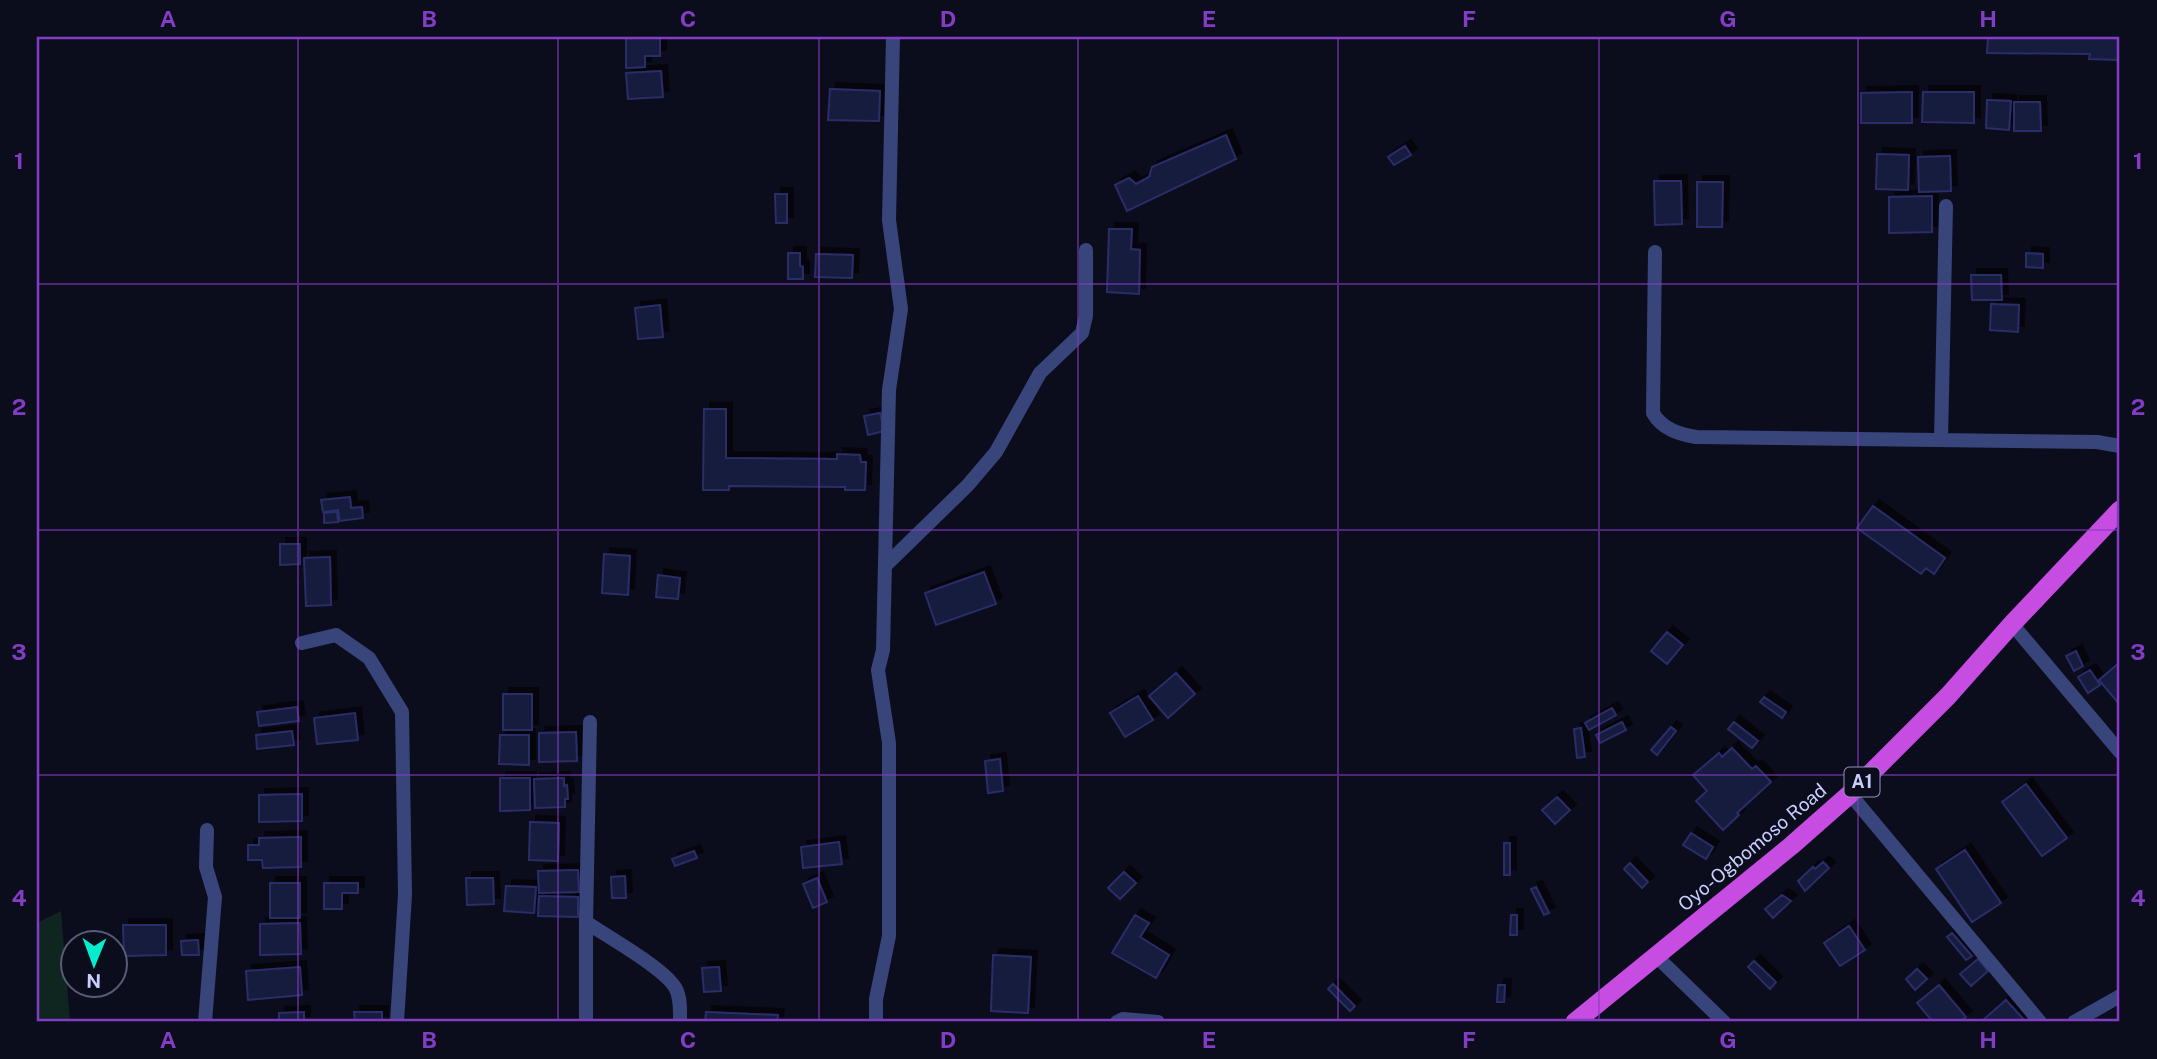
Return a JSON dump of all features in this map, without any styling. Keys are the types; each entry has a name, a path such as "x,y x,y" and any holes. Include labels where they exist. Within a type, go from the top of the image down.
{"highway":[{"name":"Oyo-Ogbomoso Road","path":"1575,1022 1791,846 1850,794 1948,696 2120,510"}],"street":[{"path":"876,1022 876,999 889,936 889,743 878,670 883,650 889,390 901,309 889,220 893,37"},
{"path":"1941,440 1946,206"},
{"path":"886,565 996,452 1040,373 1082,333 1086,316 1086,250"},
{"path":"1655,252 1653,413 1658,421 1668,428 1696,437 2096,442 2120,446"},
{"path":"2012,624 2120,752"},
{"path":"302,643 336,635 369,658 402,712 405,895 397,1022"},
{"path":"586,1022 590,722"},
{"path":"1850,794 2040,1022"},
{"path":"205,1022 215,897 206,867 206,830"},
{"path":"586,922 666,976 676,989 680,1004 680,1022"},
{"path":"1656,956 1724,1022"},
{"path":"2074,1022 2120,996"},
{"path":"1117,1022 1158,1022"}],"green space":[{"path":"61,911 60,1000 68,1000 70,1022 37,1022 37,923"}],"building":[{"path":"626,37 660,37 660,56 645,56 645,67 626,68"},
{"path":"1988,37 2120,37 2119,60 2089,59 2090,54 1987,53"},
{"path":"661,71 663,97 628,99 626,73"},
{"path":"830,89 880,91 879,121 828,120"},
{"path":"1912,92 1912,123 1861,123 1861,93"},
{"path":"1923,92 1974,92 1974,123 1922,122"},
{"path":"1987,100 2011,101 2009,130 1986,128"},
{"path":"2014,102 2040,102 2041,131 2014,131"},
{"path":"1226,135 1236,159 1127,211 1115,185 1129,178 1136,184 1149,177 1152,167"},
{"path":"1405,146 1411,155 1394,165 1388,157"},
{"path":"1877,154 1909,155 1908,190 1876,189"},
{"path":"1950,156 1951,191 1919,192 1918,157"},
{"path":"1654,181 1681,181 1682,224 1655,225"},
{"path":"1697,182 1723,182 1722,227 1697,227"},
{"path":"775,194 787,194 787,223 776,223"},
{"path":"1932,196 1932,232 1889,233 1889,197"},
{"path":"1109,229 1132,229 1131,249 1140,250 1139,294 1107,292"},
{"path":"788,253 800,253 803,279 788,279"},
{"path":"2026,253 2043,254 2043,268 2026,267"},
{"path":"816,254 853,255 852,278 815,277"},
{"path":"1971,275 2001,275 2002,300 1972,300"},
{"path":"1991,304 2019,305 2018,332 1990,330"},
{"path":"660,305 663,337 638,339 635,308"},
{"path":"704,409 726,409 726,458 837,459 837,454 860,455 861,462 866,462 865,490 845,490 845,487 729,486 729,490 703,490"},
{"path":"880,413 884,431 868,435 864,416"},
{"path":"350,497 351,508 362,507 363,518 340,521 338,510 323,512 321,500"},
{"path":"1873,506 1945,558 1934,574 1926,568 1921,574 1857,528"},
{"path":"337,512 338,522 324,523 324,513"},
{"path":"280,544 300,544 300,564 280,565"},
{"path":"604,554 630,556 628,595 602,593"},
{"path":"330,557 331,605 306,606 304,558"},
{"path":"984,572 996,604 936,625 925,593"},
{"path":"658,575 680,578 678,599 656,597"},
{"path":"1667,632 1683,645 1667,664 1651,651"},
{"path":"2076,651 2083,666 2074,671 2066,656"},
{"path":"2120,662 2120,705 2099,680"},
{"path":"2090,670 2100,685 2088,693 2078,677"},
{"path":"1176,673 1195,694 1168,718 1149,696"},
{"path":"503,694 532,694 532,730 503,730"},
{"path":"1138,696 1153,720 1125,737 1110,713"},
{"path":"1764,697 1786,712 1782,718 1760,702"},
{"path":"297,707 299,721 259,726 257,712"},
{"path":"1612,708 1616,715 1589,730 1585,723"},
{"path":"355,713 358,740 317,744 314,718"},
{"path":"1622,722 1626,730 1600,743 1596,735"},
{"path":"1734,722 1758,741 1752,748 1728,729"},
{"path":"1671,727 1676,731 1657,755 1651,750"},
{"path":"1581,728 1585,757 1577,758 1574,729"},
{"path":"292,731 294,745 257,749 256,735"},
{"path":"576,732 577,761 539,762 539,733"},
{"path":"500,735 529,735 529,765 499,764"},
{"path":"1732,748 1752,769 1756,766 1771,782 1737,813 1739,815 1723,830 1696,801 1707,791 1693,775 1719,753 1722,757"},
{"path":"1000,759 1003,791 988,793 985,761"},
{"path":"500,778 530,778 530,810 500,811"},
{"path":"564,778 568,799 565,799 565,807 535,808 534,779"},
{"path":"2026,784 2067,838 2042,856 2002,802"},
{"path":"302,794 302,821 259,822 259,795"},
{"path":"1557,797 1570,810 1555,824 1542,810"},
{"path":"530,822 559,823 558,861 529,860"},
{"path":"1691,833 1713,847 1706,859 1683,845"},
{"path":"301,837 301,867 263,868 262,860 248,860 248,845 259,845 259,838"},
{"path":"839,842 842,864 803,868 801,847"},
{"path":"1504,843 1510,843 1510,875 1504,875"},
{"path":"1965,850 2001,903 1972,922 1936,869"},
{"path":"694,851 697,858 675,866 672,859"},
{"path":"1823,862 1829,868 1805,891 1798,881"},
{"path":"1630,863 1648,882 1642,888 1624,869"},
{"path":"578,870 579,892 539,893 538,871"},
{"path":"1124,872 1136,883 1120,899 1108,888"},
{"path":"625,876 626,898 612,898 611,877"},
{"path":"466,878 493,878 494,904 467,905"},
{"path":"817,878 827,902 813,908 803,884"},
{"path":"270,883 300,883 300,918 270,918"},
{"path":"324,883 358,883 358,893 342,893 342,909 324,909"},
{"path":"506,886 536,887 534,913 504,911"},
{"path":"1536,887 1549,913 1544,915 1531,889"},
{"path":"1782,895 1791,901 1773,918 1765,909"},
{"path":"539,896 578,897 578,917 538,916"},
{"path":"1135,915 1149,923 1140,937 1169,955 1156,978 1112,953"},
{"path":"1511,915 1517,915 1517,935 1510,935"},
{"path":"300,923 301,954 260,955 260,924"},
{"path":"123,925 166,925 166,955 130,956 130,930 123,930"},
{"path":"1849,926 1865,950 1840,966 1824,943"},
{"path":"1952,933 1972,956 1966,960 1947,937"},
{"path":"198,940 199,955 182,955 181,941"},
{"path":"993,955 1031,957 1028,1013 991,1011"},
{"path":"1978,959 1988,971 1971,986 1960,974"},
{"path":"1754,961 1776,982 1770,989 1748,967"},
{"path":"300,967 302,995 248,1000 246,971"},
{"path":"719,967 721,991 704,992 702,968"},
{"path":"1917,969 1927,979 1915,990 1906,979"},
{"path":"1333,984 1355,1006 1350,1011 1328,989"},
{"path":"1498,985 1505,985 1504,1002 1497,1002"},
{"path":"1939,985 1966,1017 1959,1022 1933,1022 1917,1003"},
{"path":"2006,1000 2026,1022 1983,1020"},
{"path":"304,1012 304,1022 279,1022 279,1013"},
{"path":"354,1012 382,1012 382,1022 355,1022"},
{"path":"706,1012 778,1015 777,1022 705,1022"}]}
